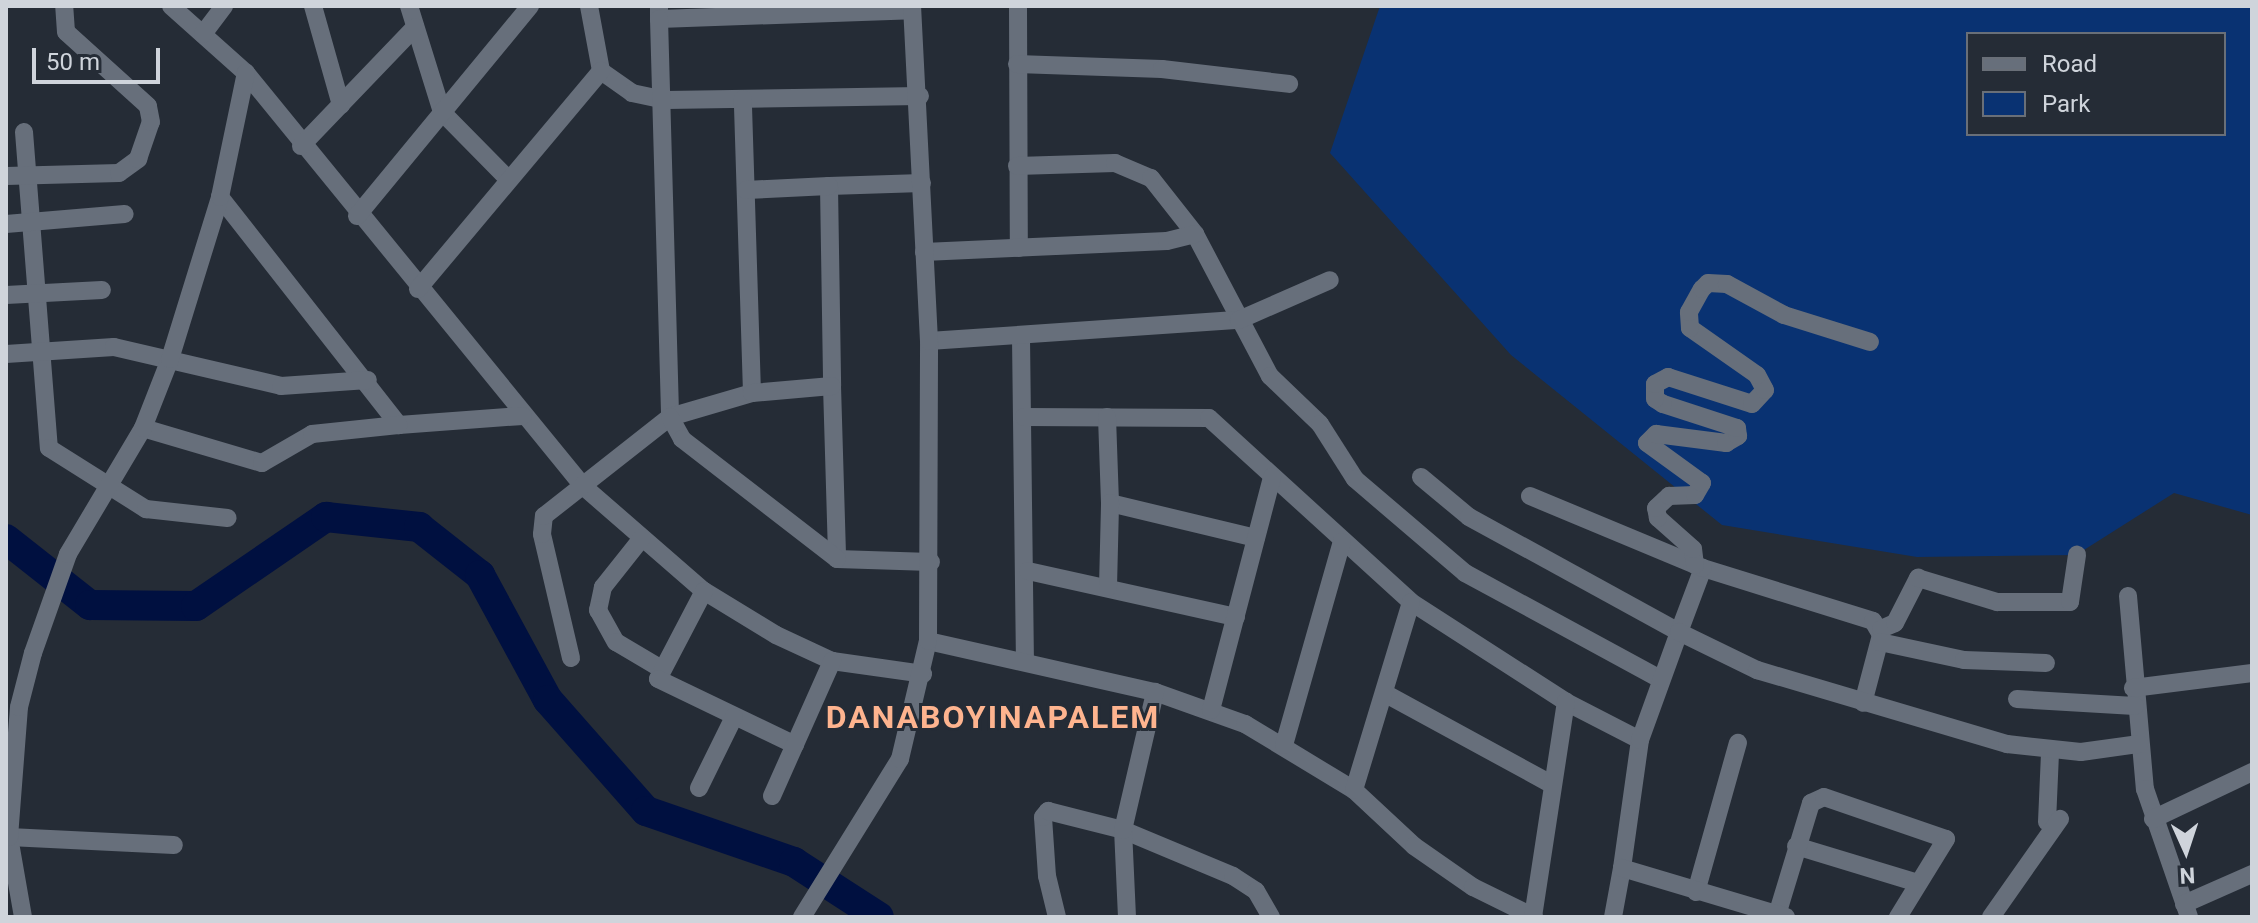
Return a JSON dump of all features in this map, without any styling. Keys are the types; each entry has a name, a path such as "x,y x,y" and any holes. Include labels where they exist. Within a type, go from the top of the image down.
{"street":[{"path":"6,176 128,170 151,122 148,106 126,82 66,32 64,6"},
{"path":"171,6 246,73 357,216 583,486 704,591 832,661 923,674"},
{"path":"203,34 224,6"},
{"path":"313,6 341,105"},
{"path":"409,6 442,112 509,180"},
{"path":"357,216 530,6"},
{"path":"589,6 601,71 632,93 666,100 920,96"},
{"path":"1018,6 1019,248"},
{"path":"802,917 853,843 900,759 923,674 928,641 931,562 929,341 920,96 912,8 659,12 666,100 670,417 682,439 837,559 931,562"},
{"path":"301,146 415,27"},
{"path":"1017,64 1162,69 1289,84"},
{"path":"418,289 601,71"},
{"path":"23,917 9,837 14,694 68,554 143,428 170,359 220,197 246,73"},
{"path":"743,99 752,393"},
{"path":"24,132 49,448 154,512 228,518"},
{"path":"1017,166 1092,162 1133,168 1167,193 1195,234 1270,376 1320,424 1355,479 1417,536 1490,589 1658,678"},
{"path":"746,190 922,183"},
{"path":"829,186 837,559"},
{"path":"220,197 368,380 399,425"},
{"path":"6,224 125,214"},
{"path":"924,252 1167,241 1195,234"},
{"path":"929,341 1021,338 1239,320 1330,280"},
{"path":"1613,917 1640,740 1658,678 1679,632 1699,567 1695,552 1658,518 1656,508 1669,496 1695,495 1702,490 1699,475 1656,455 1647,443 1656,434 1726,443 1738,436 1737,428 1655,399 1655,384 1668,377 1752,404 1765,390 1757,375 1690,328 1689,312 1708,283 1727,284 1784,315 1870,342"},
{"path":"6,295 102,290"},
{"path":"1021,338 1028,571 1025,659"},
{"path":"6,354 114,347 281,386 368,380"},
{"path":"571,658 542,524 549,510 670,417 752,393 832,386"},
{"path":"1024,417 1199,414 1411,602 1566,702 1640,740"},
{"path":"143,428 262,463 312,434 523,416"},
{"path":"1107,417 1110,503 1108,587"},
{"path":"1211,710 1272,477"},
{"path":"1421,477 1480,523 1679,632 1757,670 1863,703 2050,752 2139,744"},
{"path":"1530,496 1699,567 1873,621 1881,636 1964,660 2046,663"},
{"path":"1110,503 1256,538"},
{"path":"642,538 603,587 598,610 616,642 660,668"},
{"path":"1284,745 1342,542"},
{"path":"1863,703 1881,636 1895,623 1918,578 1997,602 2070,602 2077,555"},
{"path":"1028,571 1236,617"},
{"path":"704,591 660,668 663,684 795,745"},
{"path":"2128,596 2139,744 2153,819 2187,911 2252,874"},
{"path":"1354,790 1386,694 1411,602"},
{"path":"928,641 1025,659 1155,692 1211,710 1284,745 1354,790 1414,846 1533,917 1566,702"},
{"path":"772,796 832,661"},
{"path":"2017,699 2134,697 2252,673"},
{"path":"1127,917 1123,830 1155,692"},
{"path":"1386,694 1551,784"},
{"path":"699,788 734,717"},
{"path":"1696,892 1738,743"},
{"path":"1991,917 2054,820 2050,752"},
{"path":"2153,819 2252,772"},
{"path":"1622,868 1782,916 1796,846 1811,803 1824,797 1943,834 1945,845 1898,917"},
{"path":"1057,917 1049,893 1043,817 1059,811 1123,830 1233,876 1256,891 1271,917"},
{"path":"9,837 174,845"},
{"path":"1796,846 1918,883"}],"green space":[{"path":"1380,6 2252,6 2252,515 2174,493 2076,555 1917,557 1722,525 1511,355 1330,153"}],"waterway":[{"path":"6,539 90,605 196,606 326,517 419,527 480,575 548,700 646,811 794,862 879,917"}],"district":[{"name":"DANABOYINAPALEM","path":"993,717"}]}
